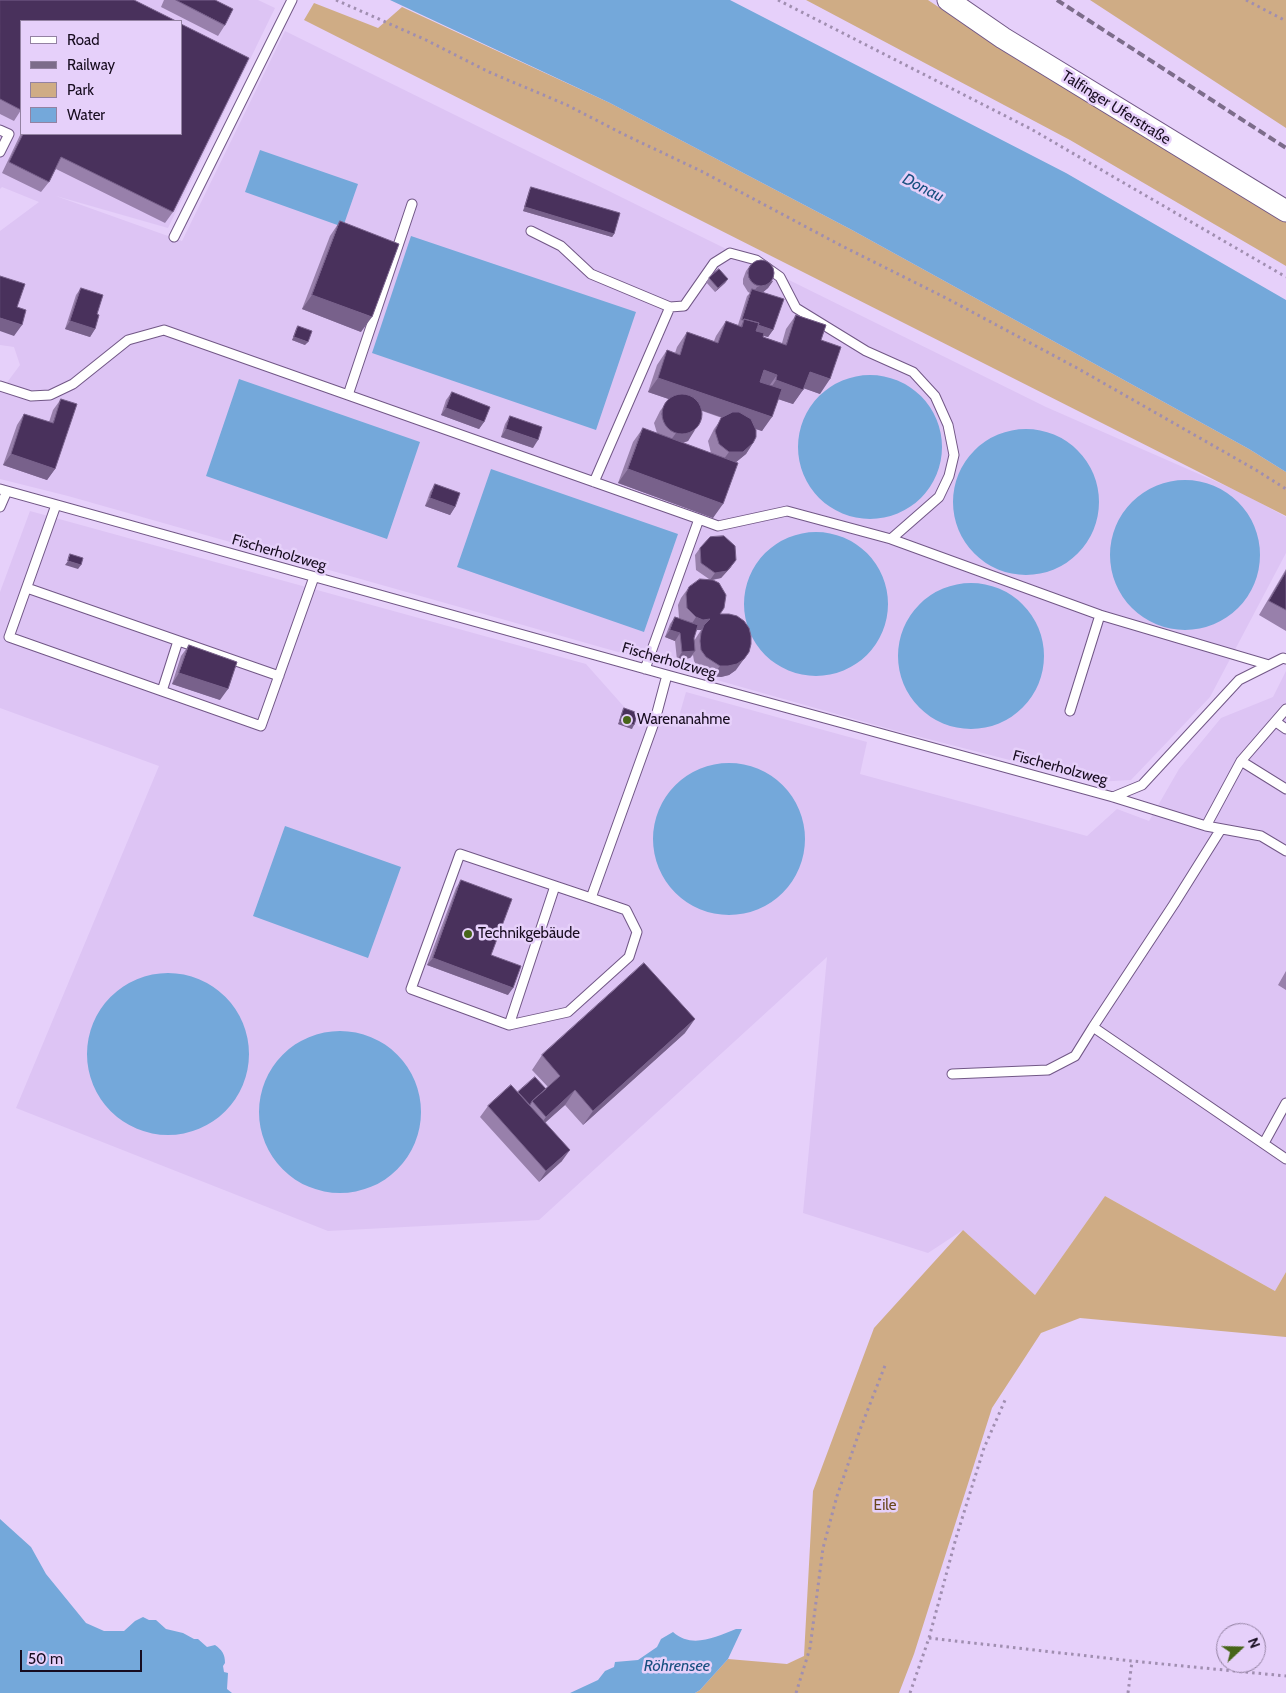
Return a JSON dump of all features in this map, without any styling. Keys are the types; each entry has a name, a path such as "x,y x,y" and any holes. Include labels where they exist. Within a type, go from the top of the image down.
{"street":[{"name":"Talfinger Uferstraße","path":"948,0 1012,43 1286,211"}],"lane":[{"path":"174,237 292,0"},
{"path":"0,130 9,134 0,152"},
{"path":"348,395 412,204"},
{"path":"531,231 560,246 591,274 670,307 684,306 714,263 730,253 756,260 780,277 796,308 866,351 913,372 935,396 948,425 954,455 949,476 939,497 891,539"},
{"path":"594,482 670,307"},
{"path":"0,386 31,396 50,395 73,384 128,340 164,330 718,526 787,511 891,539 1100,615 1269,665"},
{"path":"0,507 4,490"},
{"name":"Fischerholzweg","path":"4,490 1113,797 1142,785 1239,680 1286,658"},
{"path":"56,505 9,637 261,726 314,577"},
{"path":"645,669 699,519"},
{"path":"27,588 278,676"},
{"path":"1070,711 1100,615"},
{"path":"162,691 178,641"},
{"path":"591,898 641,750 655,720 668,675"},
{"path":"1206,826 1241,761 1286,709"},
{"path":"1276,722 1286,729"},
{"path":"1241,761 1286,789"},
{"path":"1113,797 1221,830 1261,836 1286,851"},
{"path":"952,1074 1048,1070 1076,1056 1221,830"},
{"path":"460,854 591,898 626,910 637,932 629,957 568,1012 510,1025 410,989 460,854"},
{"path":"510,1025 555,886"},
{"path":"1093,1027 1286,1159"},
{"path":"1264,1143 1286,1103"}],"path":[{"path":"336,0 426,40 489,72 567,105 701,171 1077,368 1286,489"},
{"path":"778,0 1031,129 1286,278"},
{"path":"1246,0 1286,21"},
{"path":"796,1693 810,1648 823,1548 837,1496 886,1363"},
{"path":"910,1693 929,1638 956,1538 984,1448 1006,1398"},
{"path":"929,1638 1286,1676"},
{"path":"1128,1693 1132,1661"}],"shaded area":[{"path":"0,0 258,0 275,8 168,228 56,196 182,241 285,31 1046,407 1240,492 1286,517 1286,553 1210,697 1131,780 1095,782 893,730 68,496 0,479 0,392 20,365 14,347 0,345 0,231 39,202 2,187 0,189"},
{"path":"30,511 586,664 626,709 676,727 686,692 867,742 860,774 1087,836 1117,809 1149,821 1179,769 1221,718 1273,697 1286,671 1286,1272 1275,1291 1105,1196 1035,1295 963,1230 928,1253 803,1213 827,957 539,1220 328,1231 16,1108 159,766 0,708 0,592"}],"green space":[{"path":"806,0 928,0 1013,57 1286,218 1286,266 1070,140"},
{"path":"1090,0 1286,0 1286,128"},
{"path":"314,3 378,28 402,7 610,103 852,230 1249,449 1286,472 1286,516 304,20"},
{"name":"Eile","path":"1105,1196 1275,1291 1286,1272 1286,1337 1080,1318 1041,1333 992,1408 914,1654 899,1693 695,1693 728,1659 787,1664 804,1656 813,1491 874,1328 963,1230 1035,1295"}],"water":[{"name":"Donau","path":"390,0 730,0 1066,173 1286,300 1286,472 1249,449 852,230 610,103"},
{"path":"260,150 358,184 343,227 245,192"},
{"path":"411,236 636,312 596,430 372,353"},
{"path":"870,375 898,380 921,396 937,419 942,447 937,475 921,498 898,514 870,519 842,514 819,498 803,475 798,447 803,419 819,396 842,380"},
{"path":"239,379 420,442 387,539 206,476"},
{"path":"1026,429 1054,434 1078,450 1094,474 1099,502 1094,530 1078,554 1054,570 1026,575 998,570 974,554 958,530 953,502 958,474 974,450 998,434"},
{"path":"491,469 678,534 644,632 457,567"},
{"path":"1185,480 1214,486 1238,502 1254,526 1260,555 1254,584 1238,608 1214,624 1185,630 1156,624 1132,608 1116,584 1110,555 1116,526 1132,502 1156,486"},
{"path":"816,532 844,537 867,553 883,576 888,604 883,632 867,655 844,671 816,676 788,671 765,655 749,632 744,604 749,576 765,553 788,537"},
{"path":"971,583 999,589 1022,605 1038,628 1044,656 1038,684 1022,707 999,723 971,729 943,723 920,707 904,684 898,656 904,628 920,605 943,589"},
{"path":"729,763 758,769 771,776 782,786 792,797 799,810 805,839 799,868 792,881 782,892 771,902 758,909 729,915 700,909 687,902 676,892 666,881 659,868 653,839 659,810 666,797 676,786 687,776 700,769"},
{"path":"285,826 401,867 368,958 253,916"},
{"path":"160,973 176,973 199,979 219,991 231,1003 243,1023 249,1046 249,1062 243,1085 231,1105 219,1117 199,1129 176,1135 160,1135 137,1129 117,1117 105,1105 93,1085 87,1062 87,1046 93,1023 105,1003 117,991 137,979"},
{"path":"332,1031 348,1031 371,1037 391,1049 403,1061 415,1081 421,1104 421,1120 415,1143 403,1163 391,1175 371,1187 348,1193 332,1193 309,1187 289,1175 277,1163 265,1143 259,1120 259,1104 265,1081 277,1061 289,1049 309,1037"},
{"path":"0,1519 31,1547 46,1574 86,1623 104,1631 124,1631 135,1621 143,1617 149,1620 156,1620 166,1629 198,1639 207,1647 215,1645 224,1655 224,1672 228,1673 227,1689 232,1693 0,1693"},
{"name":"Röhrensee","path":"736,1629 742,1629 728,1659 695,1693 570,1693 598,1680 605,1671 614,1667 615,1662 638,1660 657,1647 661,1639 673,1632 680,1637 696,1641 712,1638"}],"building":[{"path":"0,0 134,0 174,20 20,20 20,109 0,99"},
{"path":"176,0 215,0 233,9 225,25"},
{"path":"182,24 249,58 173,212 61,157 49,182 9,162 22,135 182,135"},
{"path":"531,187 620,213 614,234 525,207"},
{"path":"340,221 399,244 372,317 312,295"},
{"path":"761,260 771,263 774,273 771,283 761,286 751,283 748,273 751,263"},
{"path":"719,269 728,279 718,288 709,278"},
{"path":"0,276 25,284 17,307 26,310 22,325 0,318"},
{"path":"81,288 103,295 95,329 70,321"},
{"path":"752,289 784,299 773,330 758,325 759,323 742,320"},
{"path":"796,315 826,325 821,340 841,347 830,379 810,372 803,390 776,380 777,375 764,370 760,382 782,389 772,417 658,378 667,350 680,355 687,332 718,343 726,321 742,327 744,319 759,323 756,331 764,333 763,337 786,345"},
{"path":"298,326 312,331 308,342 294,337"},
{"path":"452,392 490,407 484,422 446,408"},
{"path":"682,394 696,400 702,414 696,428 682,434 668,428 662,414 668,400"},
{"path":"61,399 77,404 55,469 11,454 24,414 53,423"},
{"path":"733,412 739,412 751,419 756,430 756,437 753,443 743,452 729,452 719,444 715,431 721,418"},
{"path":"510,416 542,427 538,440 506,429"},
{"path":"643,428 738,463 723,504 628,469"},
{"path":"435,484 460,493 455,507 430,498"},
{"path":"724,536 735,546 736,560 727,571 715,573 701,563 700,548 710,537"},
{"path":"70,554 83,558 81,565 68,561"},
{"path":"1286,572 1286,610 1269,601"},
{"path":"700,579 713,580 719,583 726,595 724,608 720,614 737,616 749,628 751,644 749,652 737,664 720,666 706,657 701,650 701,633 704,625 710,619 703,620 696,617 687,608 686,594 689,587"},
{"path":"675,617 698,625 694,638 695,651 682,652 680,633 670,630"},
{"path":"189,645 237,662 228,689 179,673"},
{"name":"Warenanahme","path":"624,708 638,713 634,725 620,721"},
{"name":"Technikgebäude","path":"461,880 512,899 491,955 521,966 513,988 433,958"},
{"path":"644,963 695,1019 593,1111 575,1090 546,1117 532,1101 560,1076 542,1055"},
{"path":"535,1077 546,1089 530,1105 518,1092"},
{"path":"511,1085 570,1150 546,1171 488,1106"}],"railway":[{"path":"1057,0 1286,148"}],"place":[{"name":"Warenanahme","path":"627,720"},
{"name":"Technikgebäude","path":"468,934"}]}
